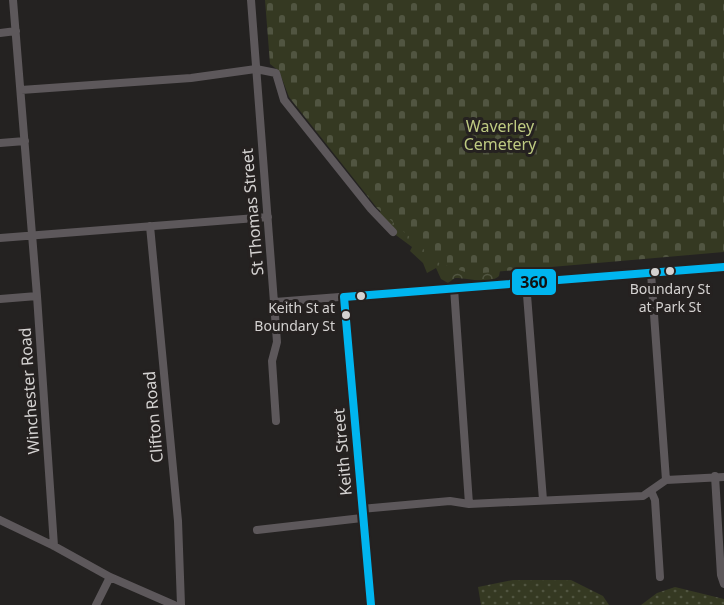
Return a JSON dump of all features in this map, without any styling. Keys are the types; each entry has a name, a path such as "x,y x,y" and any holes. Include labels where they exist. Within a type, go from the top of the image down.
{"street":[{"name":"Winchester Road","path":"13,0 38,296 54,546"},
{"name":"St Thomas Street","path":"251,0 275,302 277,342 272,361 276,421"},
{"path":"0,33 16,31"},
{"path":"21,90 191,78 256,69 276,73 284,99 371,209 393,232"},
{"path":"0,143 25,141"},
{"path":"0,238 268,217"},
{"name":"Clifton Road","path":"150,226 178,521 181,605"},
{"path":"275,302 724,267"},
{"path":"651,273 666,480"},
{"path":"526,282 543,500"},
{"path":"454,288 469,504"},
{"path":"0,299 38,296"},
{"name":"Keith Street","path":"344,297 371,605"},
{"path":"361,508 450,501 469,504 647,493 666,480 719,476 721,568 724,584"},
{"path":"647,493 655,500 660,577"},
{"path":"257,530 362,518"},
{"path":"0,520 110,577 174,605"},
{"path":"96,605 110,577"}],"green space":[{"name":"Waverley Cemetery","path":"265,0 724,0 724,252 471,274 439,263 377,208 289,97 279,71 270,64"},
{"path":"381,211 500,271 499,276 484,281 455,278 448,283 441,279 436,268 427,273 423,263 410,251 412,247 389,230 379,213"},
{"path":"513,580 571,580 603,596 609,605 481,605 478,587"},
{"path":"675,587 724,599 724,605 641,605 657,593"}],"transit line":[{"name":"360","path":"344,297 724,267"},
{"name":"360","path":"344,297 371,605"}],"place":[{"name":"Boundary St at Park St","path":"670,271"},
{"name":"Keith St at Boundary St","path":"346,315"}]}
